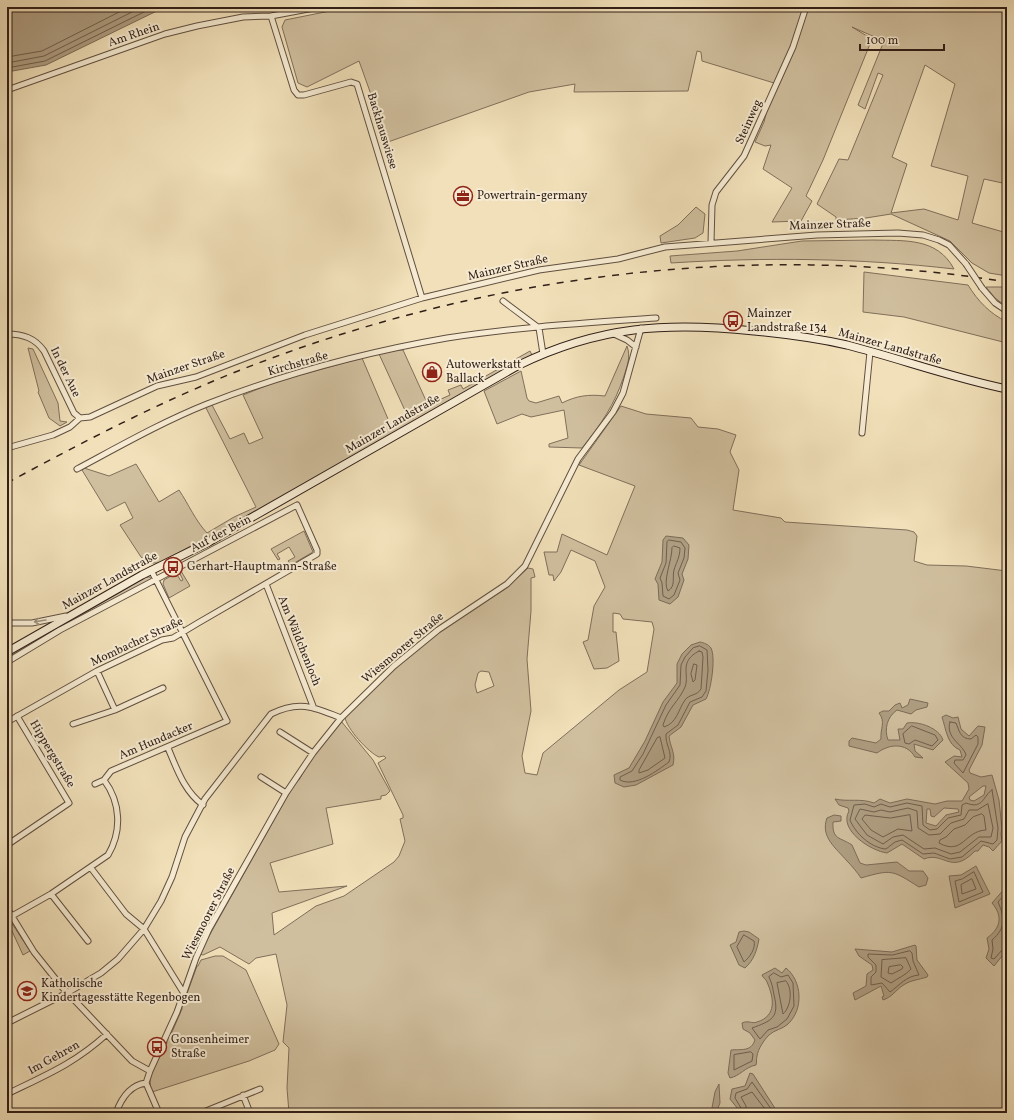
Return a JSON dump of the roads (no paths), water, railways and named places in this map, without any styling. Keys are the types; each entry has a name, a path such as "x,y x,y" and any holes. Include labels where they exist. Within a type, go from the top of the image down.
{"main road":[{"name":"Mainzer Landstraße","path":"7,650 73,615 151,570 206,543 519,365 568,344 609,333 641,328 683,326 732,329 818,339 1007,390"}],"street":[{"name":"Am Rhein","path":"7,90 165,34 216,21 271,16 318,7"},
{"name":"Steinweg","path":"711,242 712,205 716,192 744,156 793,47 806,7"},
{"name":"Backhauswiese","path":"271,16 294,90 298,95 304,95 350,82 357,84 422,298"},
{"name":"Mainzer Straße","path":"7,448 64,431 80,418 90,416 150,389 196,377 305,334 422,298 539,270 618,258 665,247 711,242 817,235 898,233 923,235 949,244 966,264 982,288 996,303 1007,311"},
{"path":"503,301 539,328 543,354"},
{"name":"Kirchstraße","path":"77,469 164,423 208,404 319,367 448,338 539,328 656,318"},
{"name":"Wiesmoorer Straße","path":"150,1071 209,929 286,793 313,753 341,718 369,690 421,643 513,579 525,566 578,459 613,412 623,393 641,328"},
{"path":"609,333 627,340 636,347"},
{"name":"In der Aue","path":"7,334 19,334 28,337 39,344 44,351 74,413 80,418"},
{"path":"862,433 870,352"},
{"name":"Mombacher Straße","path":"7,722 97,671 162,640 173,638 184,633 317,554 317,550 297,505"},
{"name":"Auf der Bein","path":"7,662 60,630 297,505"},
{"path":"151,570 184,633"},
{"name":"Am Wäldchenloch","path":"266,584 313,706"},
{"path":"7,623 32,623 73,615"},
{"name":"Am Hundacker","path":"95,784 104,780 111,772 227,721 184,633"},
{"path":"97,671 114,710"},
{"path":"73,724 114,710 163,688"},
{"path":"7,1023 68,993 101,973 118,959 144,929 162,901 172,877 185,837 205,799 272,714 292,707 313,706 341,718"},
{"name":"Hippergstraße","path":"7,845 69,803 17,716"},
{"path":"280,732 313,753"},
{"path":"168,748 187,789 195,799 203,805"},
{"path":"261,776 286,793"},
{"path":"12,916 51,894 108,855 117,834 119,819 115,801 104,780"},
{"path":"91,868 126,914 144,929 183,992"},
{"path":"51,894 88,941"},
{"path":"7,908 34,952 68,993 136,1065 150,1071 146,1084 159,1113"},
{"name":"Im Gehren","path":"7,1094 67,1064 86,1052 107,1034"},
{"path":"116,1113 123,1098 133,1088 138,1085 146,1084"},
{"path":"201,1113 260,1089"},
{"path":"243,1095 250,1113"}],"water":[{"path":"7,7 165,7 46,65 7,72"},
{"path":"666,536 683,538 689,545 688,559 682,574 684,580 678,597 670,604 659,600 658,584 655,579 662,562 663,540"},
{"path":"700,642 711,648 713,666 710,689 706,699 693,705 681,727 669,736 673,753 673,765 636,785 624,787 615,783 614,775 629,768 645,741 663,702 677,683 677,664 682,654 691,645"},
{"path":"910,699 928,703 927,707 916,710 911,714 897,710 891,716 887,724 886,732 888,740 900,740 898,729 903,729 907,723 923,724 933,729 941,736 943,740 933,750 914,744 915,751 923,758 915,757 907,749 897,746 892,746 877,753 849,746 849,741 852,738 876,743 881,739 882,719 879,713 889,711 895,705 900,703 902,708 908,705"},
{"path":"946,715 953,718 958,717 961,729 969,736 978,726 985,727 982,745 969,770 970,773 981,777 992,775 999,800 1002,841 993,851 989,847 983,845 978,851 975,851 960,862 931,857 924,859 902,844 887,853 865,844 852,832 848,825 848,808 839,805 835,799 874,803 880,799 890,803 907,799 935,804 947,801 962,801 969,789 968,783 945,762 954,756 962,757 960,750 950,741 942,717","holes":["983,786 986,786 984,795 974,801 970,800 969,797","944,808 958,809 959,812 946,815 936,826 926,823 927,809 930,809 931,816 934,817"]},
{"path":"834,815 841,816 841,821 833,822 835,835 852,845 860,863 866,865 897,862 909,871 923,871 928,878 926,885 919,887 897,874 886,872 861,878 827,837 825,825 827,818"},
{"path":"976,866 990,894 955,908 949,876 961,875"},
{"path":"1006,887 1007,950 994,966 986,958 989,949 987,938 998,926 999,922 998,913 992,903"},
{"path":"739,932 749,932 759,939 755,955 745,968 739,965 730,945 736,942"},
{"path":"915,945 917,960 928,975 927,977 905,984 891,996 883,1000 882,997 884,996 881,986 855,1000 853,993 866,986 867,974 873,970 872,965 859,956 855,949 892,952"},
{"path":"775,968 782,973 786,968 795,980 799,995 797,1011 788,1024 771,1033 765,1039 759,1050 756,1065 730,1078 728,1073 731,1050 742,1050 748,1048 755,1040 750,1033 743,1029 742,1023 757,1022 763,1019 771,1011 771,994 767,981 762,975"},
{"path":"750,1073 753,1074 778,1113 729,1113 738,1109 730,1099 732,1089 745,1086"},
{"path":"719,1084 720,1103 716,1113 711,1113 715,1092"}],"railway":[{"path":"7,483 116,426 172,399 228,375 321,341 416,313 513,291 611,276 710,267 809,265 908,270 1007,282"}],"place":[{"name":"Powertrain-germany","path":"463,196"},
{"name":"Mainzer Landstraße 134","path":"733,321"},
{"name":"Autowerkstatt Ballack","path":"432,372"},
{"name":"Gerhart-Hauptmann-Straße","path":"173,567"},
{"name":"Katholische Kindertagesstätte Regenbogen","path":"27,991"},
{"name":"Gonsenheimer Straße","path":"157,1047"}]}
